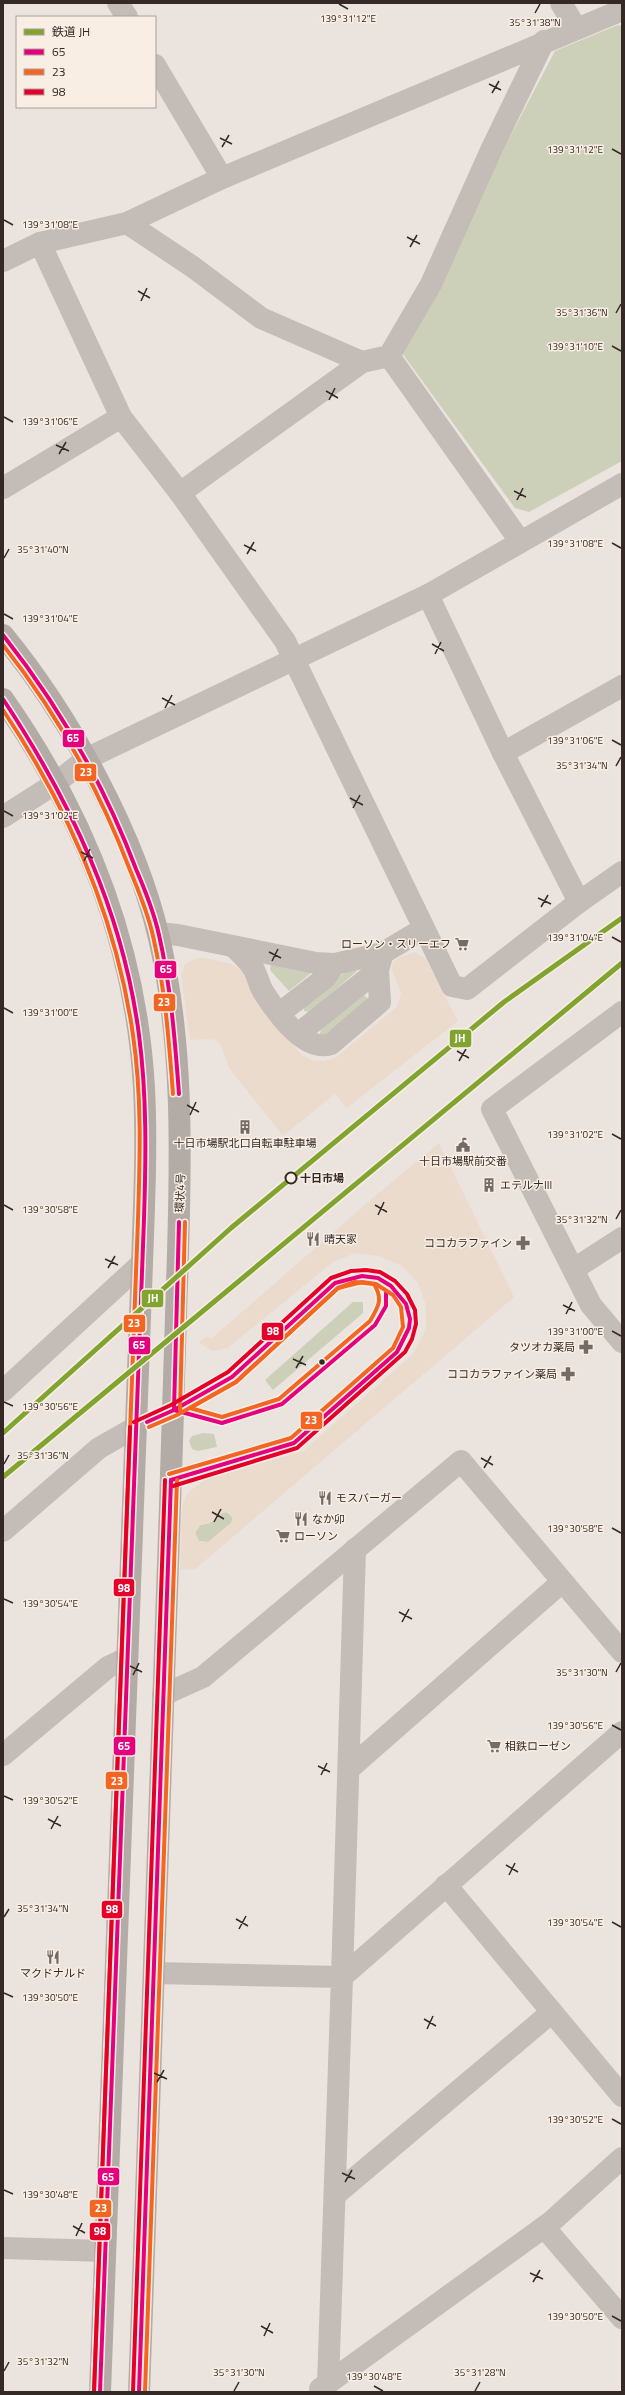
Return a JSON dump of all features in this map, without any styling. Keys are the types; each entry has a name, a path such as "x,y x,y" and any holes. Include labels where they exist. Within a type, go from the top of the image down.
{"main road":[{"name":"環状4号","path":"3,635 56,707 86,759 119,824 158,933 167,975 179,1092 181,1160 175,1366 139,2392"},
{"path":"3,699 23,727 56,783 104,887 119,934 129,977 144,1087 146,1151 142,1271 136,1397 100,2392"}],"street":[{"path":"118,3 126,16"},
{"path":"561,3 576,28"},
{"path":"3,261 40,243 128,223 222,178 544,41 622,10"},
{"path":"180,493 362,362 389,356 431,284 492,148 544,41"},
{"path":"156,67 222,178"},
{"path":"128,223 193,267 260,318 362,362"},
{"path":"40,243 121,417 180,493 285,641 423,929 452,986 467,990 579,902 622,872"},
{"path":"389,356 520,541"},
{"path":"3,488 121,417"},
{"path":"3,817 56,783 86,759 428,595 622,484"},
{"path":"428,595 503,753 579,902"},
{"path":"503,753 622,686"},
{"path":"298,1034 375,960 423,929"},
{"path":"158,933 178,934 234,947 316,962 335,964 375,960"},
{"path":"234,947 253,967 263,992 305,1042 314,1046 322,1047 330,1044 380,1002 375,960"},
{"path":"280,1013 325,978 335,964"},
{"path":"622,1012 492,1108 574,1269 590,1305 622,1342"},
{"path":"574,1269 622,1238"},
{"path":"3,1391 142,1271"},
{"path":"3,1531 99,1448 136,1427"},
{"path":"163,1694 203,1677 460,1461 622,1652"},
{"path":"322,2388 335,2195 350,1769 355,1549"},
{"path":"350,1769 562,1582"},
{"path":"3,1755 108,1667 127,1658"},
{"path":"154,1973 342,1977 622,1732"},
{"path":"446,1885 622,2096"},
{"path":"335,2195 552,2012"},
{"path":"322,2388 544,2227 622,2158"},
{"path":"544,2227 622,2318"},
{"path":"3,2248 105,2251"}],"green space":[{"path":"618,25 622,26 622,461 529,512 515,508 402,353 494,167 555,51"},
{"path":"271,963 311,973 289,991 270,970"},
{"path":"349,969 356,969 356,972 310,1012 304,1011 304,1006"},
{"path":"364,995 368,999 326,1034 320,1034 321,1029"},
{"path":"353,1302 363,1302 363,1313 273,1390 265,1380"},
{"path":"203,1433 214,1434 217,1447 198,1451 192,1449 189,1441 192,1436"},
{"path":"227,1512 233,1518 231,1523 208,1542 199,1541 195,1533 200,1525 210,1523 222,1513"}],"shaded area":[{"path":"414,952 425,958 458,1021 347,1108 335,1094 283,1136 229,1068 221,1046 216,1040 190,1040 181,975 185,964 200,957 232,964 240,969 246,978 253,997 302,1055 312,1060 324,1061 335,1058 397,1007 401,993 392,970 392,965 396,959"},
{"path":"439,1143 514,1297 194,1570 180,1569 182,1506 187,1494 205,1480 303,1451 413,1354 426,1328 426,1306 418,1283 402,1266 378,1256 356,1253 333,1262 228,1348 213,1351 199,1343 206,1337 212,1338 375,1196","holes":["227,1512 233,1518 231,1523 208,1542 199,1541 195,1533 200,1525 210,1523 222,1513"]}],"rail line":[{"name":"JH","path":"3,1433 231,1228 504,1002 622,918"},
{"name":"JH","path":"3,1477 622,963"}],"transit line":[{"name":"65","path":"3,635 43,690 95,776 110,807 146,893 157,926 167,974 179,1094"},
{"name":"23","path":"3,645 41,697 75,753 105,810 143,903 151,927 161,975 173,1094"},
{"name":"65","path":"3,699 28,738 72,818 107,902 121,945 131,989 142,1058 145,1104 144,1219 100,2392"},
{"name":"23","path":"3,710 49,786 69,825 102,906 115,948 125,991 133,1035 138,1081 140,1150 138,1219 94,2392"},
{"name":"65","path":"174,1410 179,1222"},
{"name":"23","path":"180,1410 185,1222"},
{"name":"98","path":"134,1422 171,1405 228,1372 331,1278 351,1271 366,1270 380,1272 395,1281 407,1294 415,1310 416,1324 412,1339 405,1352 297,1448 173,1486"},
{"name":"65","path":"147,1422 174,1410 232,1377 335,1283 362,1276 378,1278 391,1286 406,1304 410,1319 409,1328 397,1352 294,1443 171,1480"},
{"name":"23","path":"355,1282 374,1284 377,1289 379,1298 378,1307 370,1321 279,1399 222,1417 190,1408 236,1382 338,1288 355,1282"},
{"name":"23","path":"149,1427 177,1415 236,1382 338,1288 362,1282 376,1284 393,1295 401,1307 403,1327 393,1348 291,1438 169,1474"},
{"name":"65","path":"174,1410 222,1423 282,1404 375,1325 386,1306 386,1293"},
{"name":"98","path":"94,2392 130,1427"},
{"name":"98","path":"133,2392 165,1480"},
{"name":"65","path":"139,2392 171,1480"},
{"name":"23","path":"145,2392 177,1480"}],"place":[{"name":"ローソン・スリーエフ","path":"462,944"},
{"name":"十日市場駅北口自転車駐車場","path":"245,1127"},
{"name":"十日市場駅前交番","path":"463,1145"},
{"name":"十日市場","path":"291,1178"},
{"name":"エテルナIII","path":"489,1185"},
{"name":"晴天家","path":"313,1239"},
{"name":"ココカラファイン","path":"523,1243"},
{"name":"タツオカ薬局","path":"586,1347"},
{"name":"ココカラファイン薬局","path":"568,1374"},
{"name":"モスバーガー","path":"325,1498"},
{"name":"なか卯","path":"301,1519"},
{"name":"ローソン","path":"283,1536"},
{"name":"相鉄ローゼン","path":"494,1746"},
{"name":"マクドナルド","path":"53,1957"}]}
